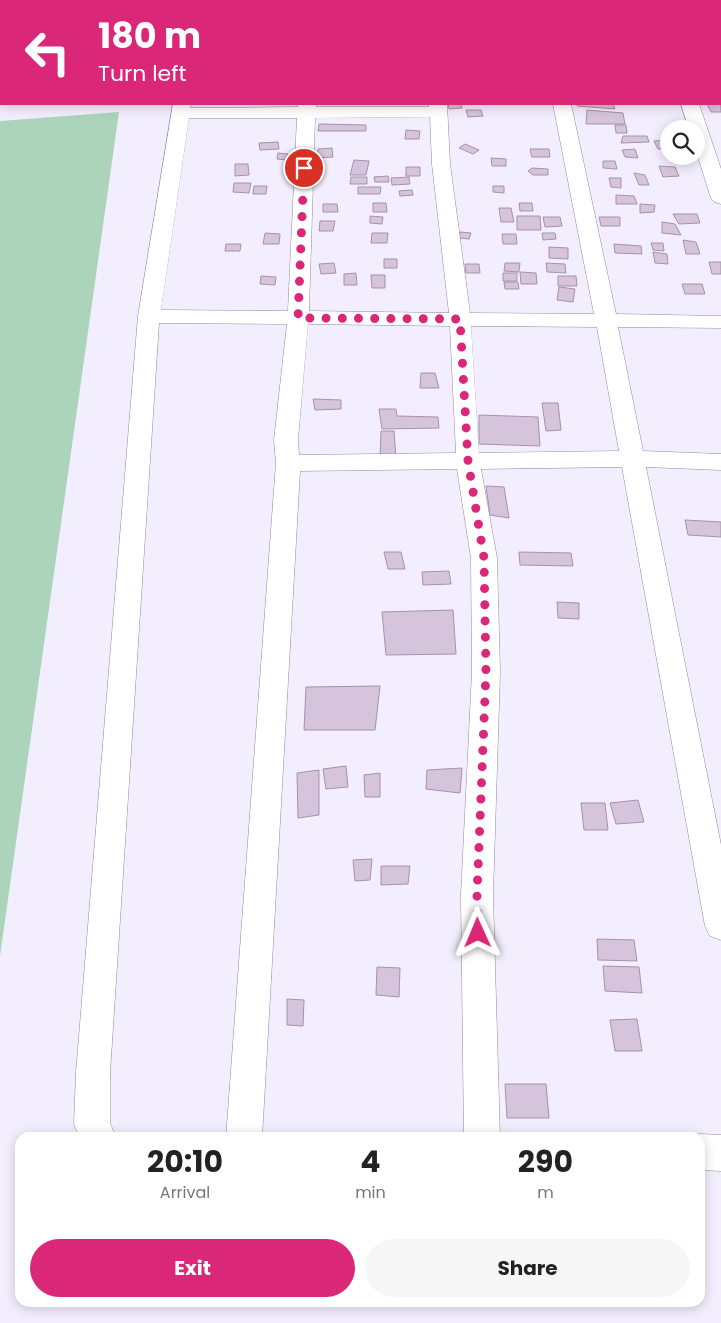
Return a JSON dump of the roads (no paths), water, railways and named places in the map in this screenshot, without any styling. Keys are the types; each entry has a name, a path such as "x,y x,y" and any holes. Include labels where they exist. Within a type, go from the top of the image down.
{"street":[{"path":"562,105 606,320 721,926"},
{"path":"690,105 721,198"},
{"path":"95,1132 92,1124 93,1073 149,316 182,108 438,108 441,164 460,319 468,461 484,558 486,672 477,895 482,1132"},
{"path":"244,1132 288,463 286,440 298,318 306,108"},
{"path":"149,316 721,322"},
{"path":"288,463 632,460 721,462"},
{"path":"705,1152 721,1153"}]}
